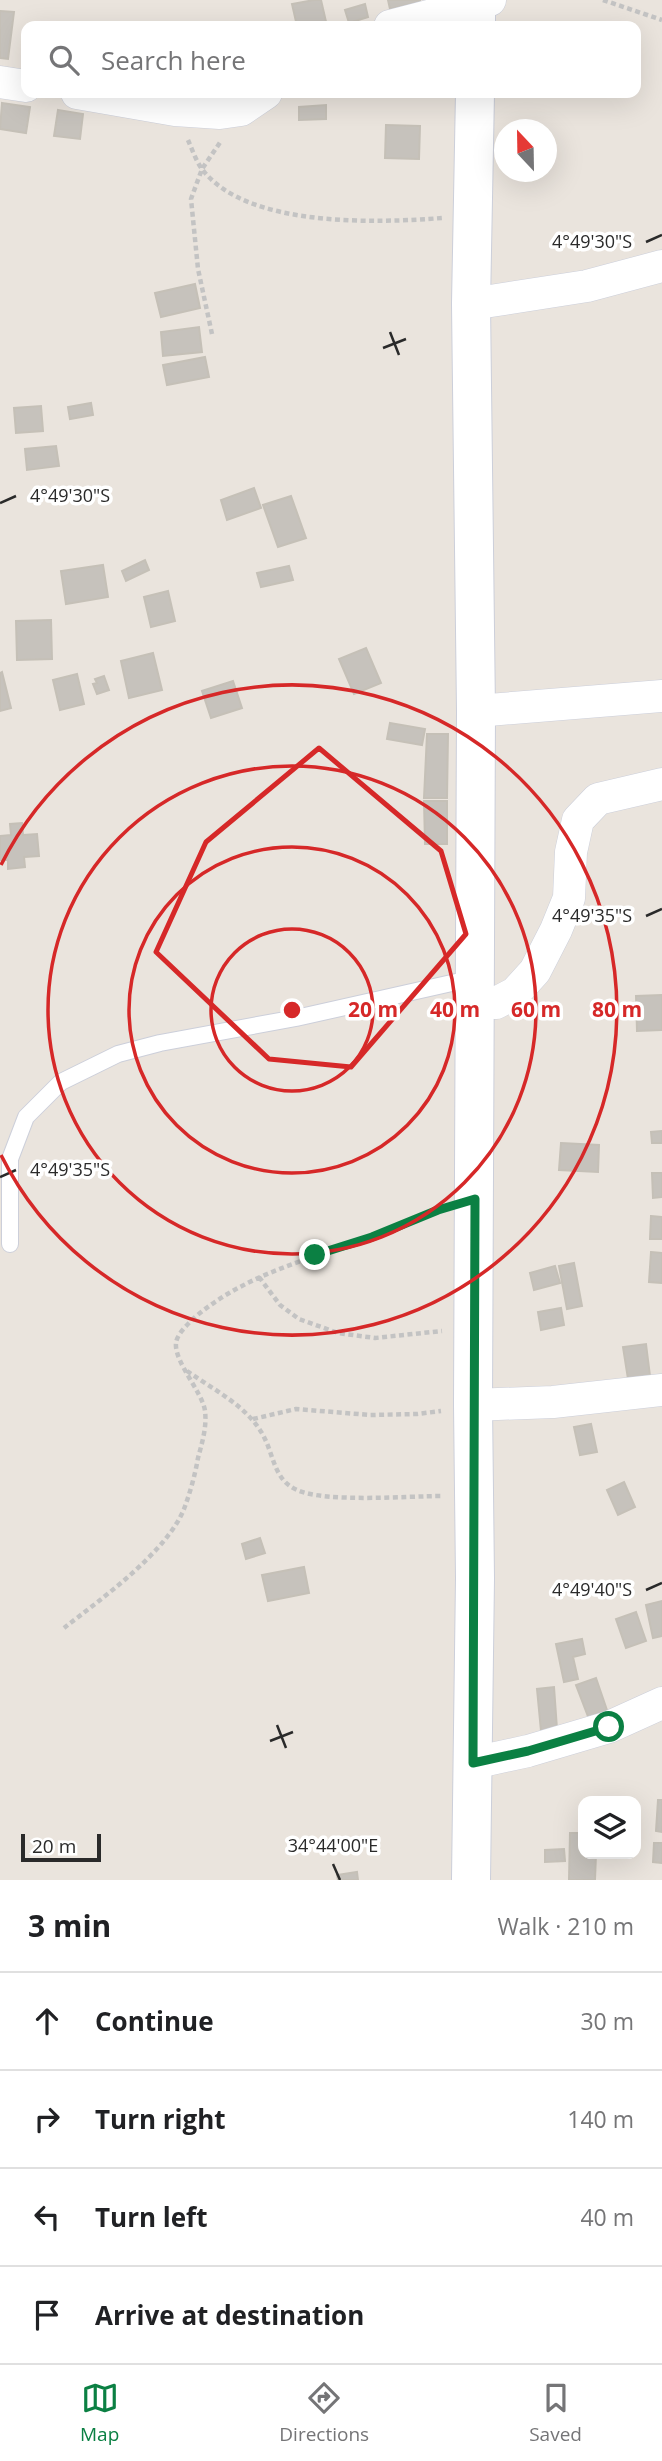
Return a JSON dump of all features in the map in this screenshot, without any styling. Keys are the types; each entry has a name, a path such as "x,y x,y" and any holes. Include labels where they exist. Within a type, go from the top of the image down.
{"main road":[{"path":"471,1880 475,711 471,304 475,98"}],"street":[{"path":"415,21 479,8"},
{"path":"0,82 21,85"},
{"path":"106,98 175,110 220,113 241,110 259,98"},
{"path":"471,304 587,286 662,267"},
{"path":"475,711 662,696"},
{"path":"475,990 496,1003 515,993 535,971 569,898 571,852 578,820 598,799 662,784"},
{"path":"473,1405 553,1402 662,1390"},
{"path":"473,1763 528,1751 609,1727 662,1703"}],"lane":[{"path":"10,1244 10,1159 26,1117 61,1082 118,1054 150,1046 296,1018 475,990"}],"path":[{"path":"603,0 662,20"},
{"path":"175,110 202,169 219,185 242,199 272,210 354,221 473,216"},
{"path":"202,169 191,199 198,269 212,334"},
{"path":"64,1628 133,1572 160,1544 183,1511 205,1426 205,1408 178,1355 176,1342 185,1326 232,1290 259,1277 372,1237 438,1210 475,1199"},
{"path":"259,1277 280,1305 299,1319 338,1333 375,1338 474,1326"},
{"path":"187,1371 253,1419 265,1438 280,1478 297,1490 327,1496 474,1496"},
{"path":"253,1419 296,1409 370,1415 417,1414 473,1405"}],"highlighted area":[{"path":"319,748 441,851 466,934 351,1067 269,1059 156,952 206,842"}],"building":[{"path":"321,0 326,21 296,21 292,4"},
{"path":"388,0 420,0 420,2 390,9"},
{"path":"365,4 368,17 348,21 345,10"},
{"path":"0,11 14,12 8,59 0,58"},
{"path":"2,103 30,107 26,133 0,129"},
{"path":"326,105 326,119 299,120 299,107"},
{"path":"58,110 83,114 80,139 54,136"},
{"path":"386,125 420,126 419,159 385,158"},
{"path":"195,284 200,308 161,317 155,293"},
{"path":"199,327 202,352 163,356 161,332"},
{"path":"205,357 209,377 167,385 163,365"},
{"path":"91,403 93,415 70,419 68,407"},
{"path":"41,406 43,431 16,433 14,408"},
{"path":"56,446 59,466 27,470 25,449"},
{"path":"254,488 261,508 227,520 221,500"},
{"path":"291,496 306,538 278,547 263,505"},
{"path":"145,560 149,570 126,581 122,571"},
{"path":"103,565 108,597 66,604 61,571"},
{"path":"289,566 293,580 261,587 257,573"},
{"path":"168,591 175,621 151,627 144,597"},
{"path":"51,620 52,659 17,660 16,621"},
{"path":"366,648 381,683 354,694 339,659"},
{"path":"153,653 162,690 129,698 121,661"},
{"path":"2,672 11,708 0,711 0,673"},
{"path":"77,674 84,704 60,710 53,680"},
{"path":"104,676 109,690 97,694 93,684 97,683 95,679"},
{"path":"233,681 242,708 211,718 202,691"},
{"path":"390,723 425,729 422,745 387,739"},
{"path":"427,734 448,734 447,798 424,798"},
{"path":"424,801 447,801 447,844 425,844"},
{"path":"22,823 23,835 37,834 39,856 24,857 25,867 8,869 8,860 0,860 0,836 11,835 10,824"},
{"path":"662,995 662,1030 637,1031 636,996"},
{"path":"662,1131 662,1143 652,1143 651,1132"},
{"path":"561,1143 599,1145 598,1172 559,1170"},
{"path":"652,1173 662,1173 662,1197 653,1198"},
{"path":"651,1216 662,1217 662,1239 650,1239"},
{"path":"651,1252 662,1253 662,1283 649,1282"},
{"path":"574,1263 582,1306 567,1309 559,1266"},
{"path":"555,1266 560,1283 534,1290 530,1273"},
{"path":"561,1308 564,1325 541,1330 538,1312"},
{"path":"646,1344 650,1376 628,1379 623,1347"},
{"path":"591,1424 597,1452 580,1455 574,1427"},
{"path":"624,1482 635,1507 618,1515 607,1490"},
{"path":"260,1538 265,1553 246,1559 242,1544"},
{"path":"304,1567 309,1593 268,1601 262,1575"},
{"path":"662,1601 662,1636 653,1638 646,1605"},
{"path":"636,1612 646,1641 626,1648 616,1619"},
{"path":"582,1639 585,1654 573,1657 578,1679 564,1682 556,1644"},
{"path":"596,1678 608,1713 589,1719 576,1685"},
{"path":"554,1687 557,1729 541,1731 537,1689"},
{"path":"658,1800 662,1800 662,1832 656,1831"},
{"path":"570,1833 578,1833 578,1859 596,1859 595,1880 569,1880"},
{"path":"654,1843 662,1843 662,1863 653,1862"},
{"path":"564,1849 565,1861 545,1862 545,1850"},
{"path":"357,1872 358,1880 338,1880 337,1875"}],"route":[{"path":"315,1255 475,1199 473,1763 528,1751 609,1727"}]}
